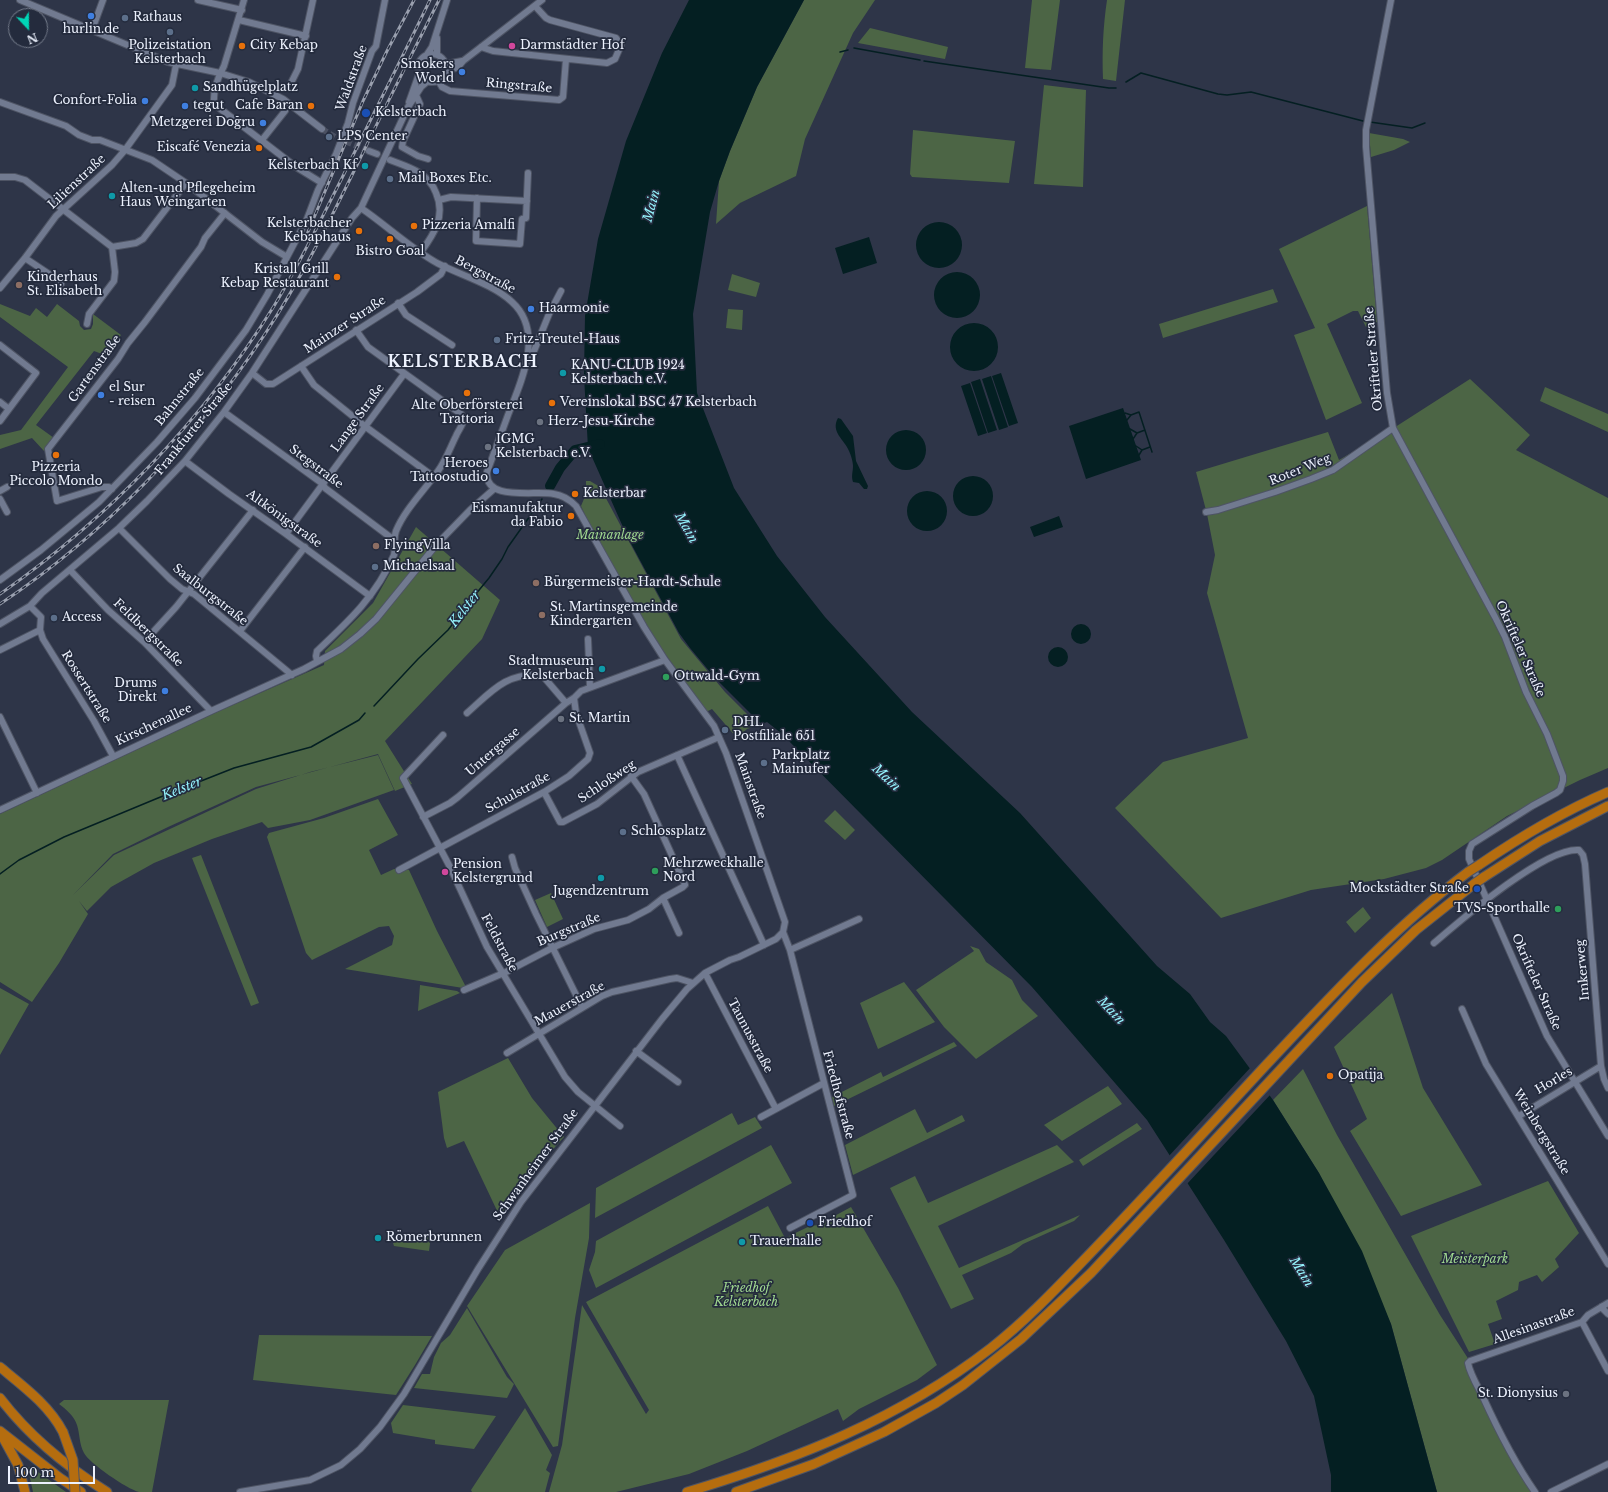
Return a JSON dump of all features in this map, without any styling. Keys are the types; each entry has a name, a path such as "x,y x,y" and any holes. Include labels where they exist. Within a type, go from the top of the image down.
{"highway":[{"path":"687,1492 740,1476 834,1440 884,1417 929,1392 976,1359 1021,1322 1052,1293 1118,1225 1310,1018 1389,938 1424,906 1468,872 1534,830 1574,808 1608,792"},
{"path":"736,1492 814,1464 860,1444 909,1419 963,1385 1021,1340 1091,1273 1362,982 1412,934 1432,916 1484,877 1540,841 1608,806"},
{"path":"0,1367 41,1402 63,1432 73,1460 75,1492"},
{"path":"0,1398 25,1426 58,1458 80,1475 107,1492"},
{"path":"0,1432 18,1465 25,1492"},
{"path":"0,1432 54,1474 81,1492"}],"street":[{"path":"20,0 138,51 176,65 220,73 249,82 293,106 322,129"},
{"path":"92,30 103,0"},
{"path":"198,0 242,10"},
{"path":"244,0 224,66 220,73 214,96 214,104 296,167 322,183"},
{"path":"291,83 298,69 313,0"},
{"name":"Waldstraße","path":"322,183 348,123 353,103 372,51 376,46 385,0"},
{"path":"408,108 419,74 418,66 430,51 447,0"},
{"path":"419,74 424,80 438,80 445,72 458,67 463,61 542,0"},
{"name":"Okrifteler Straße","path":"1391,0 1370,104 1366,130 1366,147 1387,393 1393,428 1499,623 1526,692 1547,734 1563,776 1562,786 1556,793 1532,806 1472,844 1469,851 1469,859 1547,1036 1608,1136"},
{"path":"481,47 492,51 607,63 615,59 621,45 616,38 546,18 535,6"},
{"path":"239,20 306,36"},
{"path":"436,35 436,55"},
{"path":"426,56 436,55 446,64 463,61"},
{"name":"Ringstraße","path":"438,80 442,87 450,90 559,100 563,97 566,59"},
{"path":"444,61 445,72"},
{"name":"Lilienstraße","path":"1,286 25,258 62,208 112,165 126,150 172,85 176,65"},
{"path":"408,108 421,87 428,81"},
{"path":"416,95 420,104 403,141 402,147 418,156 428,159"},
{"path":"0,102 66,126 79,136 92,140 100,140 152,160 186,183 262,242 287,257"},
{"name":"Frankfurter Straße","path":"0,624 30,606 42,593 119,528 185,461 224,412 252,373 361,208 408,108"},
{"path":"262,140 285,111"},
{"path":"369,151 377,154"},
{"path":"390,160 412,169 426,178 435,189 439,200 440,214 437,226 421,252"},
{"path":"477,198 476,239 478,243 520,244 522,219 526,218 528,173"},
{"path":"0,177 8,176 21,178 112,247 116,272 114,281 89,314 87,324"},
{"path":"112,247 136,243 143,239 186,183"},
{"name":"Bahnstraße","path":"0,580 63,533 99,502 157,442 220,365 246,330 287,257 307,219 322,183"},
{"path":"439,200 451,197 527,201"},
{"name":"Bergstraße","path":"361,208 436,262 508,298 517,307 522,315 527,329 528,348 526,362 524,372 487,472 488,483 494,489"},
{"name":"Gartenstraße","path":"112,489 109,487 102,487 57,501 48,454 51,445 118,359 128,343 225,213"},
{"path":"25,258 55,278 61,284"},
{"name":"Mainzer Straße","path":"252,373 269,385 273,384 441,274 445,266"},
{"path":"526,362 534,352 561,291"},
{"path":"398,303 406,315 452,345"},
{"path":"317,661 317,651 358,612 370,596 394,555 396,548 394,540 395,532 415,500 445,461 457,433 464,422 464,418 461,414 368,347 356,330"},
{"path":"0,345 36,373 0,421"},
{"path":"301,366 314,385 366,427 434,477"},
{"name":"Lange Straße","path":"286,534 404,374"},
{"path":"0,402 9,409"},
{"name":"Stegstraße","path":"224,412 323,484 394,540"},
{"name":"Roter Weg","path":"1206,512 1218,510 1268,494 1333,470 1393,428"},
{"name":"Altkönigstraße","path":"185,461 305,547 370,596"},
{"path":"0,490 6,487"},
{"name":"Mainstraße","path":"494,489 518,493 554,494 564,497 576,506 665,660 700,706 719,736 785,917 785,928 783,932"},
{"name":"Kirschenallee","path":"0,810 113,756 292,675 341,649 368,627 389,605 437,544 470,510 494,489"},
{"path":"0,499 7,512"},
{"path":"144,642 189,591 253,510"},
{"name":"Saalburgstraße","path":"119,528 170,579 182,589 189,591 240,631 292,675"},
{"path":"240,631 305,547"},
{"name":"Feldbergstraße","path":"70,570 108,610 144,642 211,711"},
{"name":"Rossertstraße","path":"30,606 41,617 40,630 43,639 94,721 113,756"},
{"path":"0,650 40,630"},
{"path":"588,639 590,687"},
{"name":"Untergasse","path":"423,817 450,803 458,797 581,691 665,660"},
{"path":"467,713 498,685 522,676 542,675 566,703"},
{"name":"Schulstraße","path":"398,870 544,792 570,776 588,759 590,756 576,713 574,698"},
{"path":"1,721 37,793"},
{"name":"Feldstraße","path":"443,735 403,778 450,867 487,947 539,1034 568,1080 594,1106 620,1126"},
{"name":"Schloßweg","path":"544,792 560,822 563,822 597,804 631,776 719,736"},
{"path":"677,755 764,945"},
{"name":"Burgstraße","path":"464,990 601,926 618,924 628,920 650,909 663,898 685,885 644,794 631,776"},
{"name":"Imkerweg","path":"1487,898 1542,863 1565,851 1579,850 1583,855 1602,1066 1604,1079 1608,1088"},
{"path":"512,857 515,868 552,948 582,1007"},
{"path":"663,898 679,933"},
{"path":"1434,943 1487,898"},
{"path":"790,950 859,919"},
{"name":"Schwanheimer Straße","path":"240,1492 310,1480 341,1465 360,1449 380,1427 404,1394 474,1275 521,1202 636,1051 693,983 705,973 764,945 781,936 783,932"},
{"name":"Friedhofstraße","path":"783,932 790,950 853,1195 790,1228"},
{"name":"Taunusstraße","path":"705,973 776,1109"},
{"name":"Mauerstraße","path":"507,1053 582,1007 607,994 677,978 693,983"},
{"name":"Weinbergstraße","path":"1462,1009 1486,1064 1608,1264"},
{"path":"636,1051 678,1082"},
{"name":"Horles","path":"1519,1116 1602,1066"},
{"path":"761,1117 824,1083"},
{"name":"Allesinastraße","path":"1535,1492 1517,1466 1495,1424 1468,1365 1470,1360 1582,1322 1588,1315 1608,1303"},
{"path":"1602,1307 1608,1314"},
{"path":"1582,1322 1608,1371"},
{"path":"1551,1492 1608,1464"}],"green space":[{"path":"804,0 875,0 853,33 805,139 796,176 740,203 716,224 719,181 730,151 757,87"},
{"path":"1032,0 1060,0 1051,70 1025,68"},
{"path":"1107,0 1125,0 1116,81 1103,79 1103,40"},
{"path":"870,28 948,47 945,59 858,43"},
{"path":"1044,85 1086,90 1083,187 1034,184"},
{"path":"913,130 1015,141 1009,183 912,177 910,174"},
{"path":"1369,133 1403,139 1410,142 1394,150 1371,157"},
{"path":"1367,206 1377,322 1366,327 1358,311 1353,311 1327,324 1362,403 1326,420 1294,335 1315,328 1279,249"},
{"path":"732,274 760,283 756,297 728,290"},
{"path":"1273,289 1278,302 1163,338 1159,324"},
{"path":"0,304 30,316 36,308 47,317 57,304 79,321 80,326 84,330 91,329 93,324 93,314 121,335 113,346 110,357 94,351 36,425 54,438 44,451 32,438 0,449 0,435 21,430 68,367 0,317"},
{"path":"728,309 743,310 742,330 726,328"},
{"path":"1470,379 1530,435 1516,450 1608,498 1608,768 1507,816 1442,860 1426,868 1384,879 1311,890 1221,918 1115,808 1163,762 1248,738 1207,593 1215,555 1207,514 1196,472 1328,432 1339,460 1389,431"},
{"path":"1545,387 1608,414 1608,432 1540,401"},
{"name":"Mainanlage","path":"586,481 590,481 600,487 681,639 725,692 758,725 747,729 737,738 712,709 706,712 645,625 594,535 581,506 586,494"},
{"path":"416,527 500,600 482,639 385,741 412,784 395,791 378,754 329,767 378,755 394,790 310,820 268,828 262,822 212,839 154,863 111,887 87,911 79,901 88,914 59,963 32,1002 0,982 0,814 217,712 324,665 325,651 373,603","holes":["301,775 256,789 114,855 73,895 113,854 256,787"]},
{"path":"378,799 398,835 369,850 381,875 394,869 409,870 437,931 466,987 463,988 345,969 392,945 394,936 389,926 379,927 312,960 306,953 267,837 269,833 324,818"},
{"path":"835,810 855,830 845,840 824,821"},
{"path":"201,855 259,1003 251,1006 192,858"},
{"path":"551,893 563,919 547,927 535,900"},
{"path":"1363,907 1371,918 1355,933 1346,922"},
{"path":"970,946 979,949 986,962 1012,980 1022,1000 1038,1016 976,1059 944,1027 916,990 974,951"},
{"path":"904,982 935,1022 878,1049 860,1003"},
{"path":"420,985 457,991 460,993 418,1011"},
{"path":"0,988 29,1004 0,1055"},
{"path":"1392,993 1423,1088 1482,1185 1401,1216 1350,1131 1367,1119 1334,1047"},
{"path":"954,1042 957,1046 834,1106 832,1097 881,1072 883,1077"},
{"path":"508,1058 532,1098 564,1137 523,1183 501,1219 464,1141 447,1148 444,1138 438,1092"},
{"path":"1303,1069 1337,1135 1440,1315 1469,1360 1467,1365 1533,1492 1437,1492 1391,1324 1319,1173 1273,1100"},
{"path":"1108,1086 1122,1104 1062,1141 1044,1125"},
{"path":"915,1109 927,1133 962,1115 965,1121 853,1175 845,1145"},
{"path":"732,1113 738,1125 755,1117 762,1128 595,1218 596,1188"},
{"path":"1137,1123 1142,1129 1083,1166 1079,1160"},
{"path":"771,1145 792,1183 596,1288 589,1270 595,1252 596,1241"},
{"path":"1057,1145 1074,1162 938,1226 959,1268 1080,1215 1074,1221 1023,1244 1011,1253 962,1275 974,1299 951,1309 890,1188 915,1176 928,1203"},
{"name":"Meisterpark","path":"1548,1181 1579,1233 1555,1259 1559,1267 1542,1282 1537,1275 1519,1282 1518,1290 1496,1301 1502,1319 1488,1324 1495,1344 1469,1352 1411,1236"},
{"path":"590,1203 589,1238 575,1318 558,1446 553,1447 467,1306 505,1250"},
{"name":"Friedhof Kelsterbach","path":"768,1206 785,1238 810,1226 818,1225 851,1207 898,1288 937,1365 917,1380 859,1409 843,1421 838,1409 747,1451 689,1474 616,1492 549,1492 562,1445 582,1305 646,1414 649,1410 586,1302"},
{"path":"431,1236 429,1251 394,1246 393,1243 397,1240 406,1238"},
{"path":"467,1308 507,1377 514,1384 507,1398 414,1388 422,1374 430,1374 434,1357 441,1343 450,1335"},
{"path":"259,1335 432,1336 396,1395 253,1380"},
{"path":"64,1400 169,1400 152,1492 139,1492 133,1490 100,1469 87,1457 81,1446 76,1422 70,1413 59,1404"},
{"path":"403,1405 496,1416 474,1449 435,1444 435,1440 393,1433 391,1423"},
{"path":"525,1408 552,1455 546,1470 550,1473 545,1492 472,1492 471,1490"},
{"path":"31,1467 66,1492 33,1492 27,1468"}],"water":[{"name":"Main","path":"689,0 804,0 757,87 719,181 710,212 693,314 697,393 734,488 777,556 825,617 912,712 1020,813 1157,966 1190,994 1210,1022 1226,1036 1273,1100 1319,1173 1362,1251 1391,1324 1437,1492 1331,1492 1331,1475 1314,1396 1286,1341 1224,1240 1147,1120 1032,987 781,733 767,722 762,724 757,720 715,678 679,633 627,536 588,448 584,376 585,316 598,239 626,141 662,53"},
{"path":"939,222 952,226 958,232 962,245 958,258 952,264 939,268 926,264 920,258 916,245 920,232 926,226"},
{"path":"869,237 877,263 843,274 835,248"},
{"path":"952,272 962,272 974,278 979,286 979,304 974,312 966,317 952,318 944,315 937,308 934,300 934,290 937,282 944,275"},
{"path":"974,323 983,325 991,330 996,338 998,347 996,356 991,364 983,369 974,371 965,369 957,364 952,356 950,347 952,338 957,330 965,325"},
{"path":"1001,373 1018,423 1009,426 992,376"},
{"path":"991,376 1008,427 999,430 982,379"},
{"path":"980,379 997,430 988,433 971,382"},
{"path":"970,383 987,433 978,436 961,386"},
{"path":"1123,408 1141,460 1086,479 1069,426"},
{"path":"838,418 841,419 853,436 856,461 868,486 867,489 864,489 859,483 853,482 853,464 851,456 836,428"},
{"path":"906,430 914,432 920,436 924,442 926,450 924,458 920,464 914,468 906,470 898,468 892,464 888,458 886,450 888,442 892,436 898,432"},
{"path":"973,476 981,478 987,482 991,488 993,496 991,504 987,510 981,514 973,516 965,514 959,510 955,504 953,496 955,488 959,482 965,478"},
{"path":"927,491 935,493 941,497 945,503 947,511 945,519 941,525 935,529 927,531 919,529 913,525 909,519 907,511 909,503 913,497 919,493"},
{"path":"1059,516 1063,527 1034,537 1030,527"},
{"path":"1081,624 1088,627 1091,634 1088,641 1081,644 1074,641 1071,634 1074,627"},
{"path":"1058,647 1065,650 1068,657 1065,664 1058,667 1051,664 1048,657 1051,650"}],"pier":[{"path":"1251,1067 1271,1094 1186,1185 1168,1157"}],"waterway":[{"path":"854,48 920,60"},
{"path":"840,52 848,50"},
{"path":"924,61 1116,88"},
{"path":"1126,82 1141,73 1218,94 1227,95 1251,92 1363,121"},
{"path":"1370,122 1412,128 1425,123"},
{"path":"1127,420 1131,415 1139,412 1152,452"},
{"path":"1125,413 1131,415"},
{"path":"1130,429 1137,433"},
{"path":"1133,439 1137,433 1145,430"},
{"name":"Kelster","path":"550,486 560,468 575,450 600,444"},
{"path":"1136,446 1142,450"},
{"path":"1139,455 1142,450 1150,447"},
{"name":"Kelster","path":"374,706 418,659 448,630 489,578 508,547 542,499"},
{"name":"Kelster","path":"0,874 19,860 64,837 158,798 234,768 311,747 359,720 365,713"}],"tunnel":[{"path":"322,129 335,137 369,151"}],"railway":[{"path":"305,239 363,101 414,0"},
{"path":"0,594 79,533 116,500 185,427 217,388 246,348 274,306 301,259 430,0"},
{"path":"0,604 39,577 112,516 178,448 238,373 278,314 313,252 439,0"}],"place":[{"name":"hurlin.de","path":"91,16"},
{"name":"Rathaus","path":"125,18"},
{"name":"Polizeistation Kelsterbach","path":"170,32"},
{"name":"City Kebap","path":"242,46"},
{"name":"Darmstädter Hof","path":"512,46"},
{"name":"Smokers World","path":"462,72"},
{"name":"Sandhügelplatz","path":"195,88"},
{"name":"Confort-Folia","path":"145,101"},
{"name":"tegut","path":"185,106"},
{"name":"Cafe Baran","path":"311,106"},
{"name":"Kelsterbach","path":"366,113"},
{"name":"Metzgerei Doğru","path":"263,123"},
{"name":"LPS Center","path":"329,137"},
{"name":"Eiscafé Venezia","path":"259,148"},
{"name":"Kelsterbach Kf","path":"365,166"},
{"name":"Mail Boxes Etc.","path":"390,179"},
{"name":"Alten-und Pflegeheim Haus Weingarten","path":"112,196"},
{"name":"Pizzeria Amalfi","path":"414,226"},
{"name":"Kelsterbacher Kebaphaus","path":"359,231"},
{"name":"Bistro Goal","path":"390,239"},
{"name":"Kristall Grill Kebap Restaurant","path":"337,277"},
{"name":"Kinderhaus St. Elisabeth","path":"19,285"},
{"name":"Haarmonie","path":"531,309"},
{"name":"Fritz-Treutel-Haus","path":"497,340"},
{"name":"KANU-CLUB 1924 Kelsterbach e.V.","path":"563,373"},
{"name":"Alte Oberförsterei Trattoria","path":"467,393"},
{"name":"el Sur - reisen","path":"101,395"},
{"name":"Vereinslokal BSC 47 Kelsterbach","path":"552,403"},
{"name":"Herz-Jesu-Kirche","path":"540,422"},
{"name":"IGMG Kelsterbach e.V.","path":"488,447"},
{"name":"Pizzeria Piccolo Mondo","path":"56,455"},
{"name":"Heroes Tattoostudio","path":"496,471"},
{"name":"Kelsterbar","path":"575,494"},
{"name":"Eismanufaktur da Fabio","path":"571,516"},
{"name":"FlyingVilla","path":"376,546"},
{"name":"Michaelsaal","path":"375,567"},
{"name":"Bürgermeister-Hardt-Schule","path":"536,583"},
{"name":"St. Martinsgemeinde Kindergarten","path":"542,615"},
{"name":"Access","path":"54,618"},
{"name":"Stadtmuseum Kelsterbach","path":"602,669"},
{"name":"Ottwald-Gym","path":"666,677"},
{"name":"Drums Direkt","path":"165,691"},
{"name":"St. Martin","path":"561,719"},
{"name":"DHL Postfiliale 651","path":"725,730"},
{"name":"Parkplatz Mainufer","path":"764,763"},
{"name":"Schlossplatz","path":"623,832"},
{"name":"Mehrzweckhalle Nord","path":"655,871"},
{"name":"Pension Kelstergrund","path":"445,872"},
{"name":"Jugendzentrum","path":"601,878"},
{"name":"Mockstädter Straße","path":"1477,889"},
{"name":"TVS-Sporthalle","path":"1558,909"},
{"name":"Opatija","path":"1330,1076"},
{"name":"Friedhof","path":"810,1223"},
{"name":"Römerbrunnen","path":"378,1238"},
{"name":"Trauerhalle","path":"742,1242"},
{"name":"St. Dionysius","path":"1566,1394"}],"district":[{"name":"KELSTERBACH","path":"463,362"}]}
